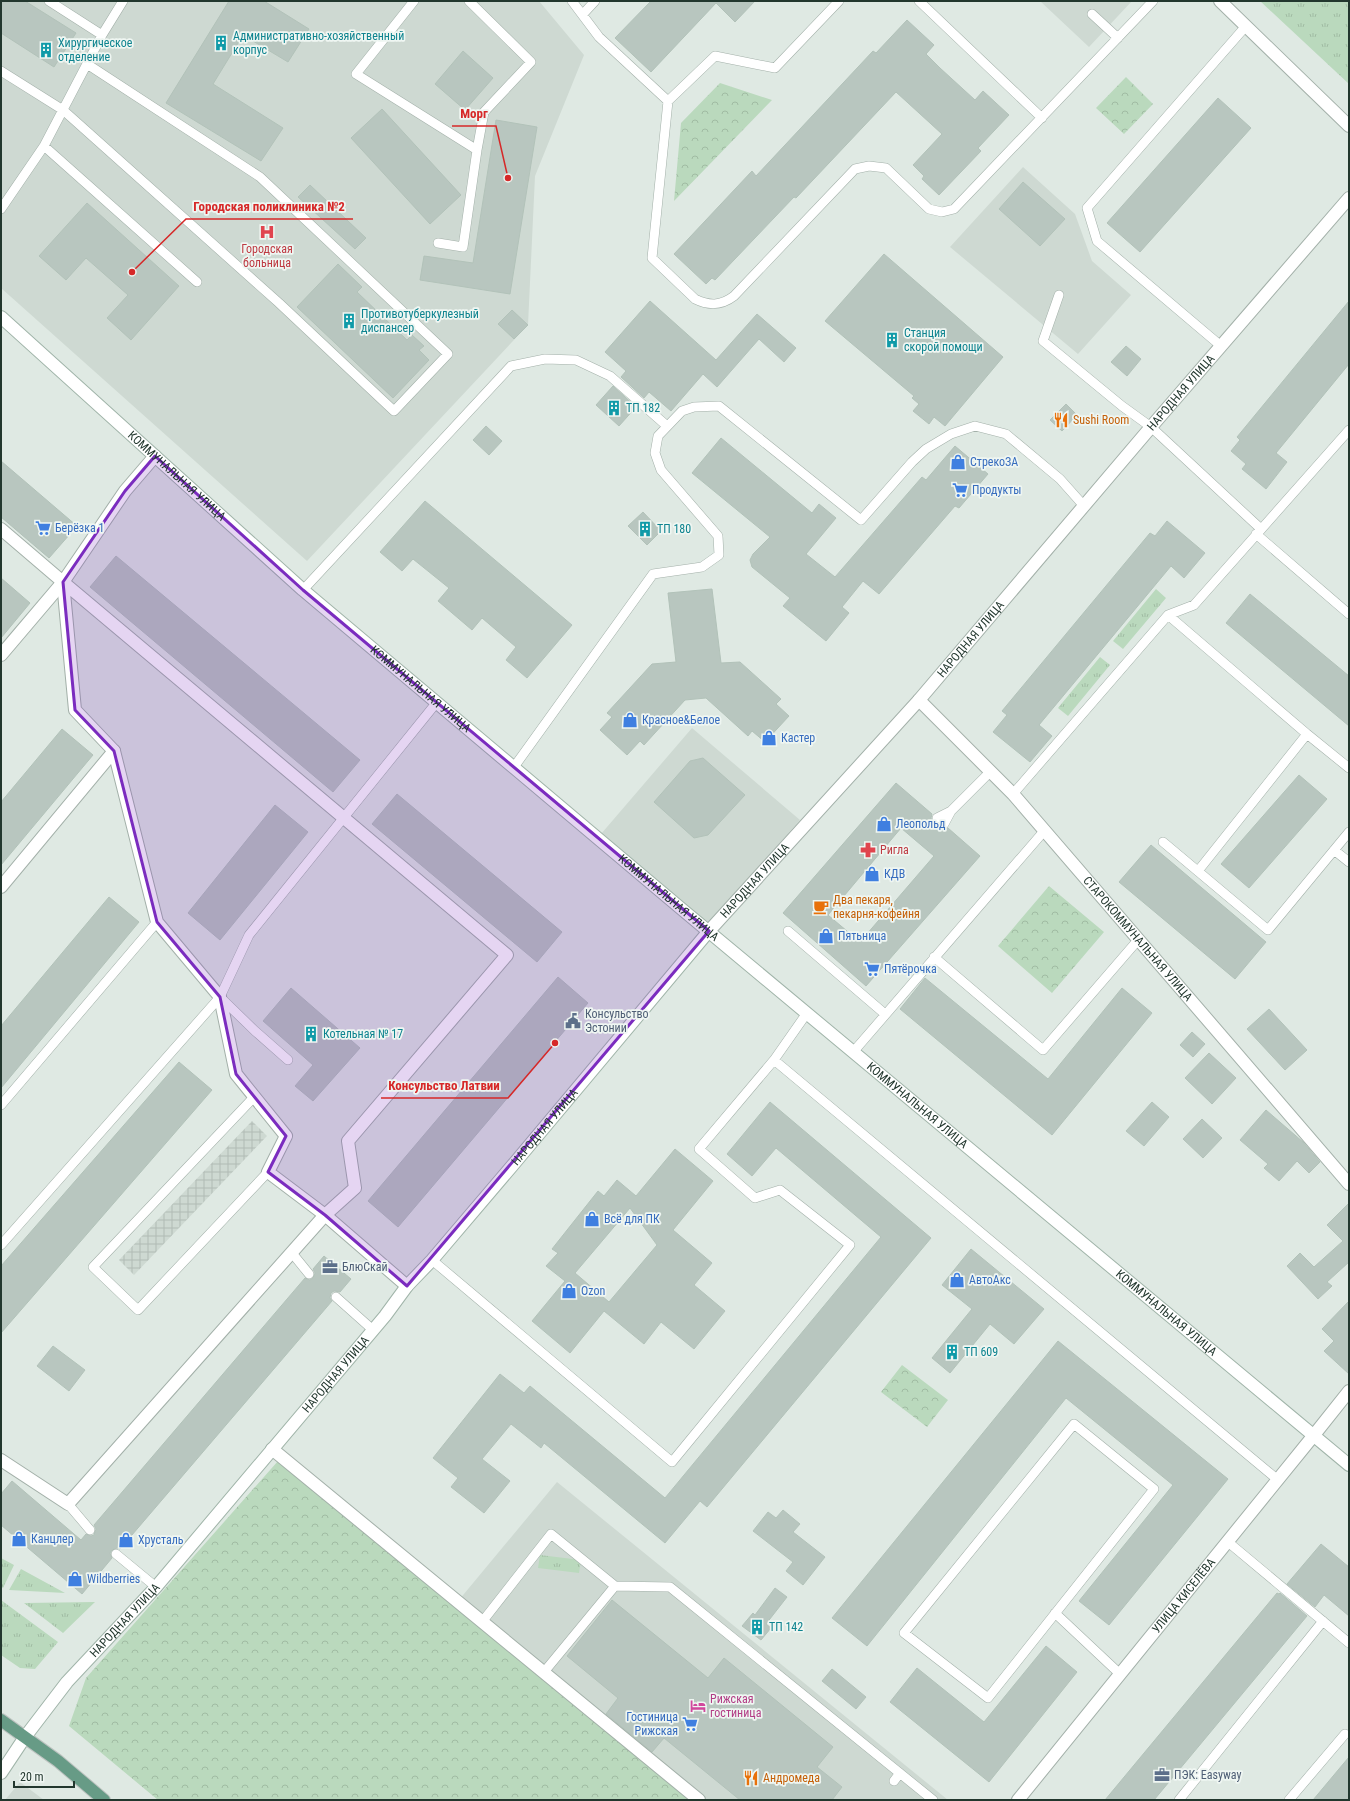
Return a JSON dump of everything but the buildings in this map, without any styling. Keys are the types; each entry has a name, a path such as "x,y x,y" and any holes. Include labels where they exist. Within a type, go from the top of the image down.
{"main road":[{"path":"1,1720 58,1760 104,1800"}],"street":[{"path":"1220,1 1349,126"},
{"name":"НАРОДНАЯ УЛИЦА","path":"1,1773 25,1737 67,1682 156,1587 373,1330 407,1286 432,1260 709,931 919,700 1151,427 1349,198"},
{"name":"КОММУНАЛЬНАЯ УЛИЦА","path":"1,316 303,590 807,1013 1349,1464"},
{"path":"1,655 63,582 125,491 156,456"},
{"path":"1,529 507,955 348,1141 355,1188 325,1215 68,1504 1,1460"},
{"path":"63,582 75,710 114,751 157,922 220,997 236,1074 286,1136 268,1172 325,1215 407,1286"},
{"name":"СТАРОКОММУНАЛЬНАЯ УЛИЦА","path":"919,700 1013,794 1045,830 1349,1184"},
{"path":"1,887 114,751"},
{"name":"УЛИЦА КИСЕЛЁВА","path":"1018,1800 1349,1391"},
{"path":"272,1449 699,1800"}],"lane":[{"path":"49,1 102,35"},
{"path":"61,1 102,35"},
{"path":"1,209 44,146 102,35 123,1"},
{"path":"414,1 356,74 477,150"},
{"path":"438,243 463,246 484,112 531,62 469,1"},
{"path":"572,1 599,37 668,101"},
{"path":"583,14 595,1"},
{"path":"839,1 775,68 715,56 668,101 652,258 695,299 708,304 722,303 734,296 855,169 870,166 886,168 929,209 935,212 948,211 959,206 1153,1"},
{"path":"919,1 1042,118"},
{"path":"1092,14 1118,38"},
{"path":"1221,346 1097,241 1087,208 1246,26"},
{"path":"1,71 63,110 279,303 394,411 448,354 260,177 87,64"},
{"path":"44,146 197,282"},
{"path":"1059,295 1043,341 1122,406 1151,427 1258,531 1349,614"},
{"path":"303,590 511,366 545,359 576,360 610,376 667,426"},
{"path":"514,767 653,574 702,567 719,555 718,536 661,470 655,453 658,436 682,411 694,407 719,406 861,520 912,462 926,449 951,434 975,426 1006,434 1060,479 1084,506"},
{"path":"1013,794 1168,615 1194,605 1349,430"},
{"path":"1168,615 1349,768"},
{"path":"1,1245 220,997 249,935 437,702"},
{"path":"1198,871 1307,734"},
{"path":"941,821 990,772"},
{"path":"854,1051 1045,830"},
{"path":"1163,842 1268,930 1349,832"},
{"path":"1334,850 1349,862"},
{"path":"1,1105 157,922"},
{"path":"788,931 885,1014"},
{"path":"934,957 1043,1050 1138,940"},
{"path":"220,997 254,1031 288,1060"},
{"path":"432,1260 672,1462 850,1245 780,1190 755,1198 699,1149 774,1060 807,1013"},
{"path":"774,1060 1278,1480"},
{"path":"254,1097 93,1267 138,1310 268,1172"},
{"path":"292,1253 309,1274"},
{"path":"336,1297 373,1330"},
{"path":"1074,1424 1154,1489 1055,1612 988,1698 904,1633 1074,1424"},
{"path":"68,1504 90,1530"},
{"path":"482,1622 551,1534 615,1586 670,1587 933,1800"},
{"path":"1228,1542 1349,1643"},
{"path":"116,1554 156,1587"},
{"path":"544,1672 615,1586"},
{"path":"1055,1612 1120,1674"},
{"path":"1179,1800 1323,1621"},
{"path":"1289,1800 1345,1734"},
{"path":"894,1781 900,1773"}],"highlighted area":[{"path":"155,456 303,590 709,931 407,1286 325,1215 268,1172 286,1136 236,1074 220,997 157,922 114,751 75,710 63,582 125,491"}],"shaded area":[{"name":"Городская больница","path":"1,1 539,1 584,55 535,176 528,325 307,561 1,288"},
{"path":"1040,1 1132,1 1089,47"},
{"path":"1023,167 1075,214 1092,261 1131,295 1078,354 950,247"},
{"path":"692,728 800,820 708,924 601,834"},
{"path":"252,1121 267,1136 134,1275 119,1260"},
{"path":"557,1482 948,1800 691,1800 454,1606"},
{"path":"20,1782 44,1800 5,1800"}],"green space":[{"path":"1260,1 1349,1 1349,84"},
{"path":"1126,77 1153,104 1124,134 1096,108"},
{"path":"720,83 772,100 674,201 681,123"},
{"path":"1156,589 1166,598 1123,649 1113,641"},
{"path":"1100,657 1110,665 1068,716 1058,708"},
{"path":"1049,886 1104,932 1052,993 998,946"},
{"path":"902,1365 948,1400 927,1427 881,1392"},
{"path":"278,1461 691,1800 158,1800 69,1726 86,1678"},
{"path":"540,1555 581,1560 579,1573 538,1568"},
{"path":"1,1558 14,1565 3,1588 1,1587"},
{"path":"21,1569 65,1593 9,1590"},
{"path":"1,1600 58,1642 35,1669 20,1668 1,1655"},
{"path":"95,1602 63,1633 24,1603"}],"place":[{"name":"Административно-хозяйственный корпус","path":"221,43"},
{"name":"Хирургическое отделение","path":"46,50"},
{"name":"Морг","path":"508,178"},
{"name":"Городская больница","path":"267,232"},
{"name":"Городская поликлиника №2","path":"132,272"},
{"name":"Противотуберкулезный диспансер","path":"349,321"},
{"name":"Станция скорой помощи","path":"892,340"},
{"name":"ТП 182","path":"614,408"},
{"name":"Sushi Room","path":"1061,420"},
{"name":"СтрекоЗА","path":"958,462"},
{"name":"Продукты","path":"960,490"},
{"name":"Берёзка 1","path":"43,528"},
{"name":"ТП 180","path":"645,529"},
{"name":"Красное&Белое","path":"630,720"},
{"name":"Кастер","path":"769,738"},
{"name":"Леопольд","path":"884,824"},
{"name":"Ригла","path":"868,850"},
{"name":"КДВ","path":"872,874"},
{"name":"Два пекаря, пекарня-кофейня","path":"821,907"},
{"name":"Пятьница","path":"826,936"},
{"name":"Пятёрочка","path":"872,969"},
{"name":"Консульство Эстонии","path":"573,1021"},
{"name":"Котельная № 17","path":"311,1034"},
{"name":"Консульство Латвии","path":"555,1043"},
{"name":"Всё для ПК","path":"592,1219"},
{"name":"БлюСкай","path":"330,1267"},
{"name":"АвтоАкс","path":"957,1280"},
{"name":"Ozon","path":"569,1291"},
{"name":"ТП 609","path":"952,1352"},
{"name":"Канцлер","path":"19,1539"},
{"name":"Хрусталь","path":"126,1540"},
{"name":"Wildberries","path":"75,1579"},
{"name":"ТП 142","path":"757,1627"},
{"name":"Рижская гостиница","path":"698,1706"},
{"name":"Гостиница Рижская","path":"690,1724"},
{"name":"ПЭК: Easyway","path":"1162,1775"},
{"name":"Андромеда","path":"751,1778"}]}
